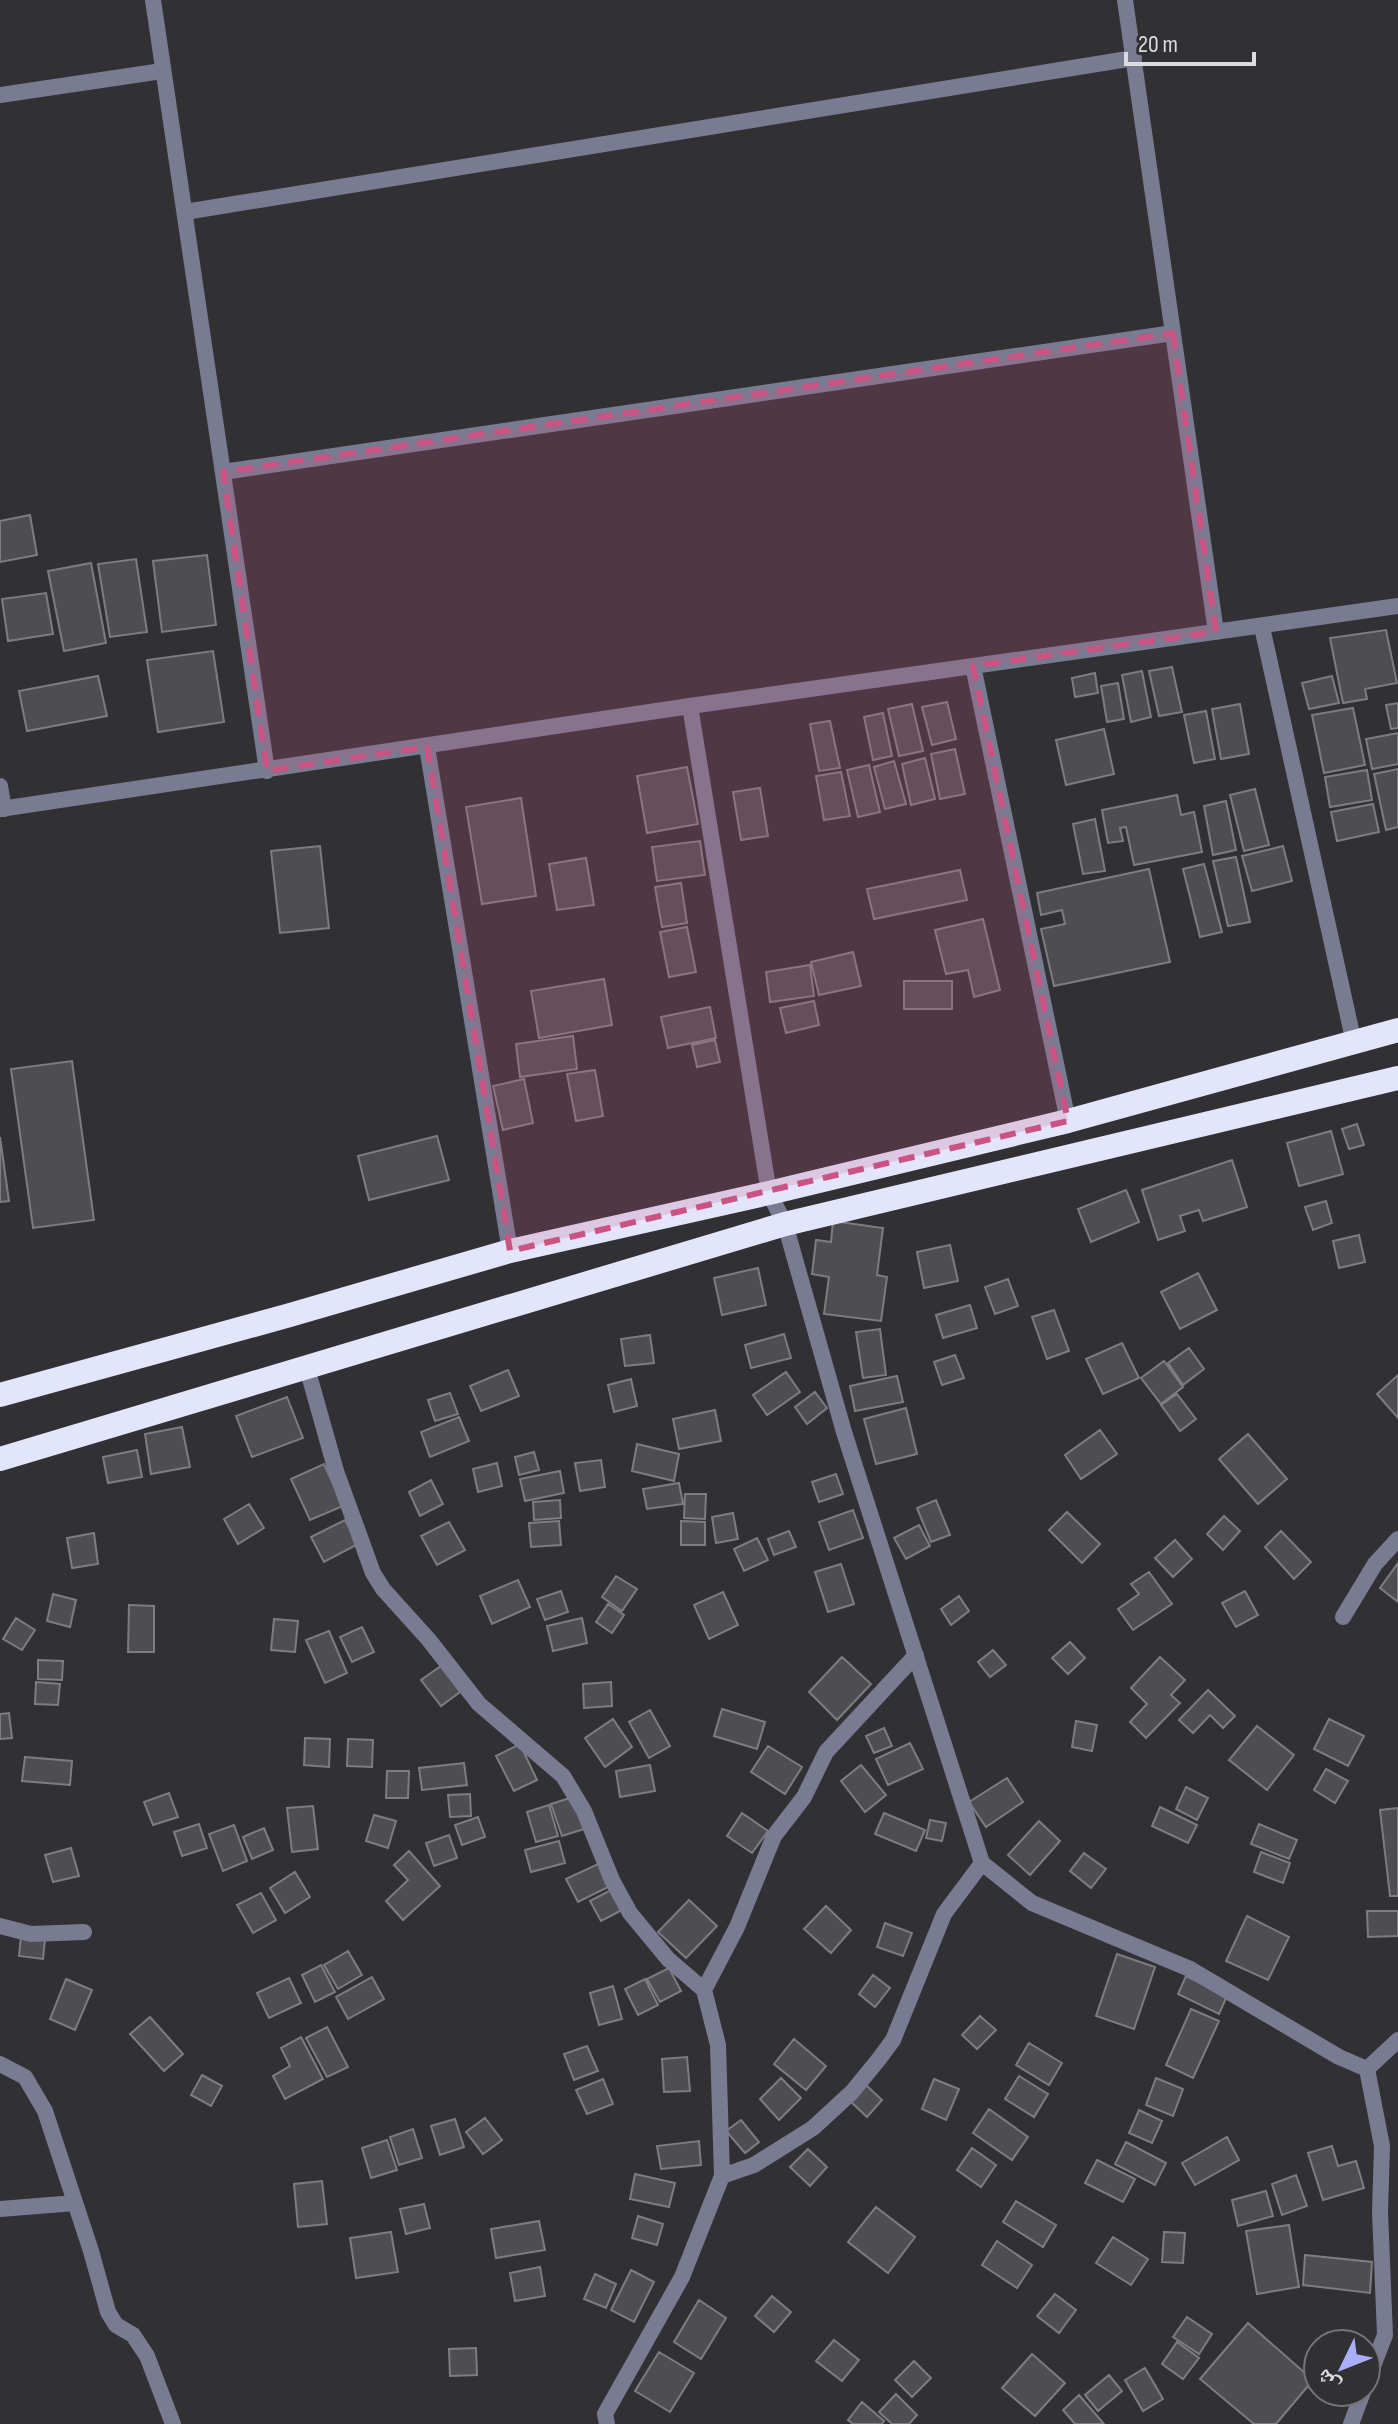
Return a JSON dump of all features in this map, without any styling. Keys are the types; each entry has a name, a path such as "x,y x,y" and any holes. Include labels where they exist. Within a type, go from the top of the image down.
{"highway":[{"path":"0,1395 510,1251 1068,1121 1398,1030"},
{"path":"0,1459 785,1224 1398,1078"}],"street":[{"path":"153,0 267,771"},
{"path":"1125,0 1216,632"},
{"path":"185,212 1134,58"},
{"path":"0,95 162,71"},
{"path":"223,472 1173,333"},
{"path":"0,786 2,809 690,706 1398,606"},
{"path":"1262,627 1354,1043"},
{"path":"973,666 1068,1121"},
{"path":"690,706 769,1193 785,1224 844,1432 982,1863 1032,1903 1190,1969 1339,2057 1367,2069"},
{"path":"427,747 510,1251"},
{"path":"307,1368 336,1471 373,1573 383,1589 429,1640 479,1704 563,1776 584,1811 612,1880 630,1913 668,1959 704,1990 718,2045 722,2176 682,2277 605,2414 607,2424"},
{"path":"1343,1617 1375,1564 1398,1539"},
{"path":"704,1990 737,1927 774,1836 804,1797 826,1752 916,1655"},
{"path":"722,2176 754,2165 813,2128 852,2092 893,2040 944,1914 982,1863"},
{"path":"0,1926 31,1934 84,1932"},
{"path":"1367,2069 1398,2040"},
{"path":"0,2064 25,2077 45,2111 108,2312 116,2325 133,2335 147,2356 173,2424"},
{"path":"1367,2069 1382,2146 1380,2212 1385,2335 1382,2343"},
{"path":"0,2209 75,2203"}],"highlighted area":[{"path":"1173,333 1216,632 973,666 1068,1121 510,1251 427,747 267,771 223,472"}],"building":[{"path":"30,515 37,555 0,562 0,521"},
{"path":"207,555 216,625 162,632 153,561"},
{"path":"136,559 147,632 110,637 98,564"},
{"path":"91,563 106,643 64,651 48,571"},
{"path":"46,593 53,634 8,641 2,599"},
{"path":"1386,630 1397,683 1365,689 1367,699 1343,703 1330,638"},
{"path":"213,651 224,722 158,732 147,660"},
{"path":"1172,667 1182,712 1159,716 1149,671"},
{"path":"1142,671 1151,717 1131,722 1122,675"},
{"path":"1095,673 1098,693 1075,697 1072,678"},
{"path":"98,676 107,716 27,731 19,691"},
{"path":"1332,676 1339,703 1309,709 1302,683"},
{"path":"1118,683 1124,719 1107,722 1101,686"},
{"path":"947,702 956,739 932,745 922,707"},
{"path":"1398,703 1398,728 1391,729 1386,705"},
{"path":"912,704 923,751 899,756 888,709"},
{"path":"1240,704 1249,754 1221,759 1212,709"},
{"path":"1353,708 1365,765 1324,773 1312,715"},
{"path":"1206,711 1215,759 1194,763 1184,715"},
{"path":"883,713 892,756 873,760 864,717"},
{"path":"830,721 840,768 819,771 810,724"},
{"path":"1104,729 1114,774 1066,785 1056,740"},
{"path":"1398,733 1398,764 1372,769 1366,739"},
{"path":"955,749 965,794 940,799 931,754"},
{"path":"925,758 935,799 911,805 902,764"},
{"path":"894,761 906,804 885,809 874,767"},
{"path":"869,765 880,812 858,817 847,770"},
{"path":"687,767 698,824 647,833 637,776"},
{"path":"1398,769 1398,827 1386,830 1374,774"},
{"path":"1367,770 1372,800 1330,807 1325,777"},
{"path":"841,772 850,816 824,820 816,776"},
{"path":"760,788 768,836 741,840 733,792"},
{"path":"1255,789 1269,845 1244,851 1230,795"},
{"path":"1177,795 1181,815 1194,812 1202,852 1134,865 1126,827 1120,828 1123,841 1108,843 1102,810"},
{"path":"521,798 536,896 482,904 466,807"},
{"path":"1226,801 1236,850 1213,855 1204,806"},
{"path":"1373,804 1379,832 1337,841 1331,812"},
{"path":"1095,819 1105,871 1083,874 1073,824"},
{"path":"700,841 705,875 657,881 652,847"},
{"path":"320,846 329,928 280,933 271,851"},
{"path":"1283,846 1292,881 1252,891 1242,856"},
{"path":"1236,857 1250,922 1228,926 1213,861"},
{"path":"586,858 594,905 557,910 549,864"},
{"path":"1204,864 1222,932 1200,937 1183,869"},
{"path":"1149,869 1170,962 1054,986 1041,929 1065,924 1062,910 1041,915 1037,893"},
{"path":"960,870 967,900 874,919 867,889"},
{"path":"681,883 687,923 662,927 655,887"},
{"path":"983,919 1000,990 974,997 968,970 946,974 935,930"},
{"path":"687,927 696,972 669,977 660,932"},
{"path":"853,952 861,986 819,995 811,962"},
{"path":"810,965 814,996 770,1002 766,972"},
{"path":"604,979 612,1025 539,1038 531,991"},
{"path":"904,981 952,981 952,1009 904,1009"},
{"path":"814,1001 819,1025 786,1033 780,1008"},
{"path":"710,1007 716,1038 668,1048 661,1017"},
{"path":"573,1036 577,1069 520,1077 516,1044"},
{"path":"715,1040 720,1062 697,1067 692,1045"},
{"path":"72,1061 94,1220 33,1228 11,1069"},
{"path":"595,1070 603,1116 576,1121 567,1074"},
{"path":"524,1079 533,1123 503,1130 493,1086"},
{"path":"1357,1124 1364,1145 1349,1149 1342,1129"},
{"path":"1331,1131 1343,1174 1299,1186 1287,1143"},
{"path":"437,1136 449,1180 369,1200 358,1156"},
{"path":"0,1137 9,1201 0,1202"},
{"path":"1232,1160 1247,1207 1203,1221 1199,1210 1180,1216 1185,1231 1158,1240 1142,1190"},
{"path":"1126,1190 1139,1222 1091,1242 1078,1209"},
{"path":"1326,1201 1332,1223 1313,1230 1305,1207"},
{"path":"833,1221 883,1228 877,1275 887,1277 881,1321 824,1314 829,1277 812,1274 816,1240 831,1242"},
{"path":"1359,1235 1365,1262 1339,1268 1333,1241"},
{"path":"950,1245 958,1281 924,1288 917,1252"},
{"path":"758,1268 766,1305 722,1315 714,1278"},
{"path":"1198,1273 1217,1310 1180,1329 1161,1292"},
{"path":"1008,1279 1018,1306 995,1314 985,1287"},
{"path":"970,1305 977,1328 943,1338 936,1315"},
{"path":"1054,1310 1069,1351 1047,1359 1032,1317"},
{"path":"880,1329 886,1375 863,1378 856,1332"},
{"path":"784,1334 791,1358 751,1368 745,1345"},
{"path":"650,1335 654,1363 625,1366 621,1339"},
{"path":"1122,1343 1139,1378 1103,1394 1086,1359"},
{"path":"1189,1348 1204,1369 1183,1385 1168,1363"},
{"path":"955,1355 964,1378 942,1385 934,1362"},
{"path":"1164,1361 1183,1387 1161,1404 1141,1378"},
{"path":"508,1370 519,1396 481,1411 470,1386"},
{"path":"786,1372 800,1392 767,1415 753,1395"},
{"path":"1398,1375 1398,1418 1377,1394"},
{"path":"897,1376 903,1402 855,1411 850,1386"},
{"path":"631,1379 637,1406 614,1412 608,1385"},
{"path":"815,1392 827,1408 807,1424 795,1407"},
{"path":"450,1393 458,1414 435,1421 428,1400"},
{"path":"1177,1394 1196,1419 1180,1431 1161,1405"},
{"path":"287,1397 303,1438 252,1457 236,1416"},
{"path":"906,1408 917,1454 876,1464 864,1419"},
{"path":"715,1410 721,1441 679,1449 673,1419"},
{"path":"459,1417 469,1441 430,1457 421,1432"},
{"path":"182,1427 190,1467 151,1474 145,1434"},
{"path":"1100,1430 1117,1454 1081,1479 1065,1455"},
{"path":"1248,1434 1287,1479 1258,1504 1219,1459"},
{"path":"637,1444 679,1454 674,1481 632,1471"},
{"path":"137,1450 142,1477 108,1483 103,1457"},
{"path":"534,1452 539,1470 519,1475 515,1457"},
{"path":"601,1460 605,1487 580,1491 575,1463"},
{"path":"497,1463 502,1486 478,1492 473,1469"},
{"path":"324,1464 343,1506 310,1520 291,1479"},
{"path":"560,1471 564,1493 525,1501 520,1479"},
{"path":"836,1474 843,1494 819,1502 812,1482"},
{"path":"431,1480 443,1504 420,1516 409,1492"},
{"path":"679,1483 683,1504 647,1509 643,1489"},
{"path":"685,1494 706,1494 705,1519 684,1518"},
{"path":"560,1500 561,1518 534,1520 533,1502"},
{"path":"936,1500 950,1535 931,1542 917,1508"},
{"path":"249,1504 264,1528 238,1544 224,1519"},
{"path":"853,1510 863,1538 829,1550 819,1522"},
{"path":"1067,1512 1100,1544 1082,1563 1049,1530"},
{"path":"733,1513 738,1539 716,1543 712,1517"},
{"path":"1224,1516 1240,1531 1223,1550 1207,1534"},
{"path":"345,1520 358,1544 324,1562 311,1537"},
{"path":"559,1521 561,1545 531,1547 529,1523"},
{"path":"681,1521 705,1522 705,1545 681,1545"},
{"path":"449,1522 465,1550 437,1565 421,1536"},
{"path":"919,1525 930,1546 906,1559 894,1538"},
{"path":"789,1531 796,1547 774,1555 768,1539"},
{"path":"1281,1531 1311,1562 1294,1579 1265,1547"},
{"path":"94,1533 98,1564 72,1568 67,1538"},
{"path":"757,1538 768,1560 744,1571 734,1549"},
{"path":"1175,1540 1192,1559 1173,1577 1155,1558"},
{"path":"1398,1563 1398,1602 1380,1588"},
{"path":"841,1564 854,1604 828,1612 815,1572"},
{"path":"1149,1572 1172,1604 1133,1630 1118,1609 1139,1594 1131,1584"},
{"path":"616,1576 637,1589 622,1611 602,1597"},
{"path":"518,1580 530,1607 492,1624 480,1596"},
{"path":"561,1591 568,1612 545,1620 537,1599"},
{"path":"1245,1591 1258,1615 1236,1627 1222,1603"},
{"path":"723,1592 738,1625 709,1639 694,1605"},
{"path":"53,1594 76,1600 70,1627 47,1621"},
{"path":"959,1596 969,1611 951,1625 941,1609"},
{"path":"608,1604 624,1615 612,1633 596,1622"},
{"path":"129,1605 154,1606 154,1652 128,1652"},
{"path":"16,1618 35,1630 22,1650 3,1639"},
{"path":"582,1618 587,1643 553,1651 547,1626"},
{"path":"274,1619 298,1621 295,1652 271,1650"},
{"path":"362,1627 374,1652 352,1662 340,1637"},
{"path":"329,1631 347,1673 325,1683 306,1640"},
{"path":"1070,1642 1085,1658 1068,1674 1052,1658"},
{"path":"993,1650 1006,1665 990,1677 978,1662"},
{"path":"842,1657 871,1684 837,1720 809,1692"},
{"path":"1160,1657 1185,1680 1171,1695 1180,1703 1146,1738 1130,1722 1147,1704 1131,1688"},
{"path":"38,1660 63,1661 62,1680 38,1679"},
{"path":"441,1666 460,1692 441,1706 421,1680"},
{"path":"36,1682 60,1684 58,1705 35,1704"},
{"path":"611,1682 612,1706 584,1708 583,1684"},
{"path":"1208,1690 1235,1716 1223,1728 1210,1715 1193,1733 1179,1720"},
{"path":"722,1709 765,1722 757,1749 714,1736"},
{"path":"650,1710 670,1746 649,1758 629,1722"},
{"path":"9,1713 12,1738 0,1739 0,1714"},
{"path":"613,1719 632,1747 605,1767 585,1738"},
{"path":"1329,1719 1364,1736 1348,1766 1314,1749"},
{"path":"1076,1721 1097,1725 1092,1751 1072,1747"},
{"path":"1257,1726 1294,1755 1267,1790 1229,1760"},
{"path":"884,1728 892,1746 874,1753 866,1736"},
{"path":"305,1738 330,1739 329,1767 304,1765"},
{"path":"348,1739 373,1740 372,1767 347,1766"},
{"path":"910,1743 923,1769 888,1785 876,1759"},
{"path":"520,1744 537,1780 514,1791 496,1756"},
{"path":"768,1746 802,1767 785,1794 751,1772"},
{"path":"25,1757 72,1761 70,1785 22,1781"},
{"path":"464,1763 467,1785 422,1790 419,1768"},
{"path":"650,1765 655,1791 620,1797 616,1771"},
{"path":"861,1765 886,1795 865,1812 841,1781"},
{"path":"1326,1769 1348,1781 1335,1803 1314,1790"},
{"path":"387,1771 409,1771 408,1798 386,1798"},
{"path":"1007,1778 1023,1802 986,1827 969,1802"},
{"path":"1186,1787 1208,1798 1197,1820 1176,1809"},
{"path":"169,1793 178,1817 153,1825 144,1802"},
{"path":"470,1794 471,1816 450,1817 448,1795"},
{"path":"573,1797 584,1829 562,1836 551,1804"},
{"path":"549,1805 558,1836 536,1842 527,1812"},
{"path":"313,1806 318,1849 292,1852 287,1808"},
{"path":"1160,1807 1197,1825 1188,1843 1152,1826"},
{"path":"1398,1808 1398,1896 1390,1896 1380,1810"},
{"path":"742,1813 768,1831 752,1853 727,1836"},
{"path":"884,1813 925,1830 916,1851 875,1834"},
{"path":"374,1815 396,1821 388,1848 366,1841"},
{"path":"478,1817 485,1837 462,1845 455,1825"},
{"path":"930,1820 946,1823 942,1841 926,1838"},
{"path":"1039,1821 1060,1841 1030,1875 1008,1855"},
{"path":"199,1824 207,1848 182,1856 174,1832"},
{"path":"1259,1824 1297,1840 1289,1859 1251,1844"},
{"path":"234,1825 247,1861 223,1871 209,1834"},
{"path":"264,1828 273,1850 252,1859 243,1837"},
{"path":"449,1835 457,1858 434,1866 426,1843"},
{"path":"559,1841 565,1863 531,1872 525,1850"},
{"path":"71,1848 79,1876 53,1882 45,1855"},
{"path":"409,1851 440,1886 403,1920 386,1901 408,1880 394,1865"},
{"path":"1261,1852 1290,1863 1283,1883 1254,1872"},
{"path":"1084,1853 1106,1869 1091,1888 1070,1871"},
{"path":"598,1864 608,1887 578,1902 566,1879"},
{"path":"295,1872 310,1897 285,1913 270,1888"},
{"path":"611,1890 622,1910 601,1921 590,1901"},
{"path":"261,1893 276,1920 253,1933 237,1905"},
{"path":"689,1900 717,1926 686,1958 658,1932"},
{"path":"826,1906 851,1930 831,1953 804,1929"},
{"path":"1367,1911 1398,1911 1398,1936 1368,1937"},
{"path":"1247,1916 1289,1937 1268,1980 1226,1961"},
{"path":"885,1923 912,1933 903,1956 877,1947"},
{"path":"21,1936 45,1939 43,1959 19,1956"},
{"path":"348,1951 362,1975 338,1989 324,1965"},
{"path":"1117,1954 1155,1967 1134,2029 1096,2016"},
{"path":"321,1965 335,1992 315,2002 302,1975"},
{"path":"669,1968 681,1991 660,2002 647,1979"},
{"path":"873,1975 890,1988 875,2007 859,1994"},
{"path":"1186,1976 1227,1996 1219,2014 1178,1994"},
{"path":"372,1977 384,1999 348,2019 336,1997"},
{"path":"289,1978 301,2003 269,2018 257,1993"},
{"path":"66,1979 92,1990 75,2030 50,2019"},
{"path":"645,1979 658,2005 638,2015 625,1989"},
{"path":"613,1986 622,2019 599,2025 590,1993"},
{"path":"1191,2009 1219,2021 1193,2078 1166,2065"},
{"path":"980,2016 996,2030 977,2049 962,2035"},
{"path":"150,2017 183,2054 164,2071 130,2034"},
{"path":"327,2027 348,2067 327,2077 306,2038"},
{"path":"301,2037 323,2079 285,2099 273,2076 290,2066 281,2048"},
{"path":"794,2039 826,2066 806,2090 774,2064"},
{"path":"1029,2043 1062,2063 1049,2085 1016,2065"},
{"path":"587,2046 598,2071 574,2080 564,2054"},
{"path":"687,2057 690,2091 664,2092 662,2059"},
{"path":"202,2075 222,2086 211,2106 191,2095"},
{"path":"1019,2076 1048,2094 1034,2117 1005,2099"},
{"path":"781,2078 801,2098 779,2120 760,2099"},
{"path":"1156,2078 1183,2089 1173,2116 1146,2105"},
{"path":"603,2079 613,2104 587,2114 576,2090"},
{"path":"934,2079 959,2089 946,2120 922,2109"},
{"path":"866,2085 882,2100 867,2117 851,2102"},
{"path":"989,2109 1028,2137 1012,2160 973,2133"},
{"path":"1139,2110 1162,2121 1152,2143 1129,2133"},
{"path":"485,2118 502,2140 483,2154 466,2132"},
{"path":"455,2119 464,2147 440,2155 431,2126"},
{"path":"741,2120 759,2142 745,2153 726,2131"},
{"path":"413,2129 422,2158 399,2165 390,2137"},
{"path":"1227,2137 1239,2160 1195,2185 1182,2163"},
{"path":"387,2140 397,2170 371,2178 362,2148"},
{"path":"699,2141 701,2165 661,2169 657,2146"},
{"path":"1126,2142 1166,2163 1155,2185 1115,2164"},
{"path":"1332,2146 1338,2166 1356,2161 1364,2188 1323,2200 1308,2153"},
{"path":"972,2148 996,2165 981,2187 957,2170"},
{"path":"808,2149 827,2167 810,2186 790,2167"},
{"path":"1097,2160 1135,2179 1123,2202 1085,2183"},
{"path":"635,2174 675,2183 669,2207 630,2199"},
{"path":"1296,2175 1307,2206 1282,2215 1272,2184"},
{"path":"322,2181 327,2224 298,2227 294,2184"},
{"path":"1266,2191 1273,2216 1238,2226 1232,2200"},
{"path":"1016,2201 1056,2225 1043,2247 1003,2222"},
{"path":"424,2204 430,2228 406,2234 400,2209"},
{"path":"876,2207 915,2237 888,2273 848,2242"},
{"path":"638,2216 663,2224 657,2245 632,2238"},
{"path":"539,2221 545,2250 496,2258 491,2229"},
{"path":"1289,2225 1299,2287 1257,2294 1246,2231"},
{"path":"391,2232 398,2272 356,2278 350,2238"},
{"path":"1164,2232 1185,2233 1183,2263 1162,2262"},
{"path":"1113,2237 1148,2259 1131,2285 1096,2263"},
{"path":"997,2241 1032,2265 1017,2288 982,2265"},
{"path":"1305,2255 1372,2262 1370,2293 1303,2285"},
{"path":"540,2267 545,2296 515,2301 510,2273"},
{"path":"631,2270 654,2282 634,2322 611,2310"},
{"path":"595,2274 616,2284 606,2308 584,2299"},
{"path":"1055,2294 1076,2310 1059,2333 1037,2316"},
{"path":"772,2296 791,2312 774,2332 755,2316"},
{"path":"699,2300 726,2318 701,2359 674,2342"},
{"path":"1187,2317 1212,2334 1199,2354 1173,2337"},
{"path":"1248,2323 1302,2370 1302,2393 1276,2424 1254,2424 1200,2379"},
{"path":"834,2340 859,2360 842,2381 816,2361"},
{"path":"1177,2342 1199,2358 1183,2379 1162,2364"},
{"path":"476,2348 477,2375 450,2376 449,2349"},
{"path":"659,2352 694,2373 670,2412 635,2391"},
{"path":"1032,2354 1065,2383 1035,2416 1002,2388"},
{"path":"914,2361 931,2378 912,2397 895,2380"},
{"path":"1145,2368 1163,2399 1143,2411 1125,2380"},
{"path":"1109,2375 1122,2391 1098,2411 1085,2395"},
{"path":"896,2394 917,2415 909,2424 892,2424 879,2412"},
{"path":"1079,2395 1104,2424 1075,2424 1063,2410"},
{"path":"862,2402 884,2421 882,2424 853,2424 848,2420"}]}
